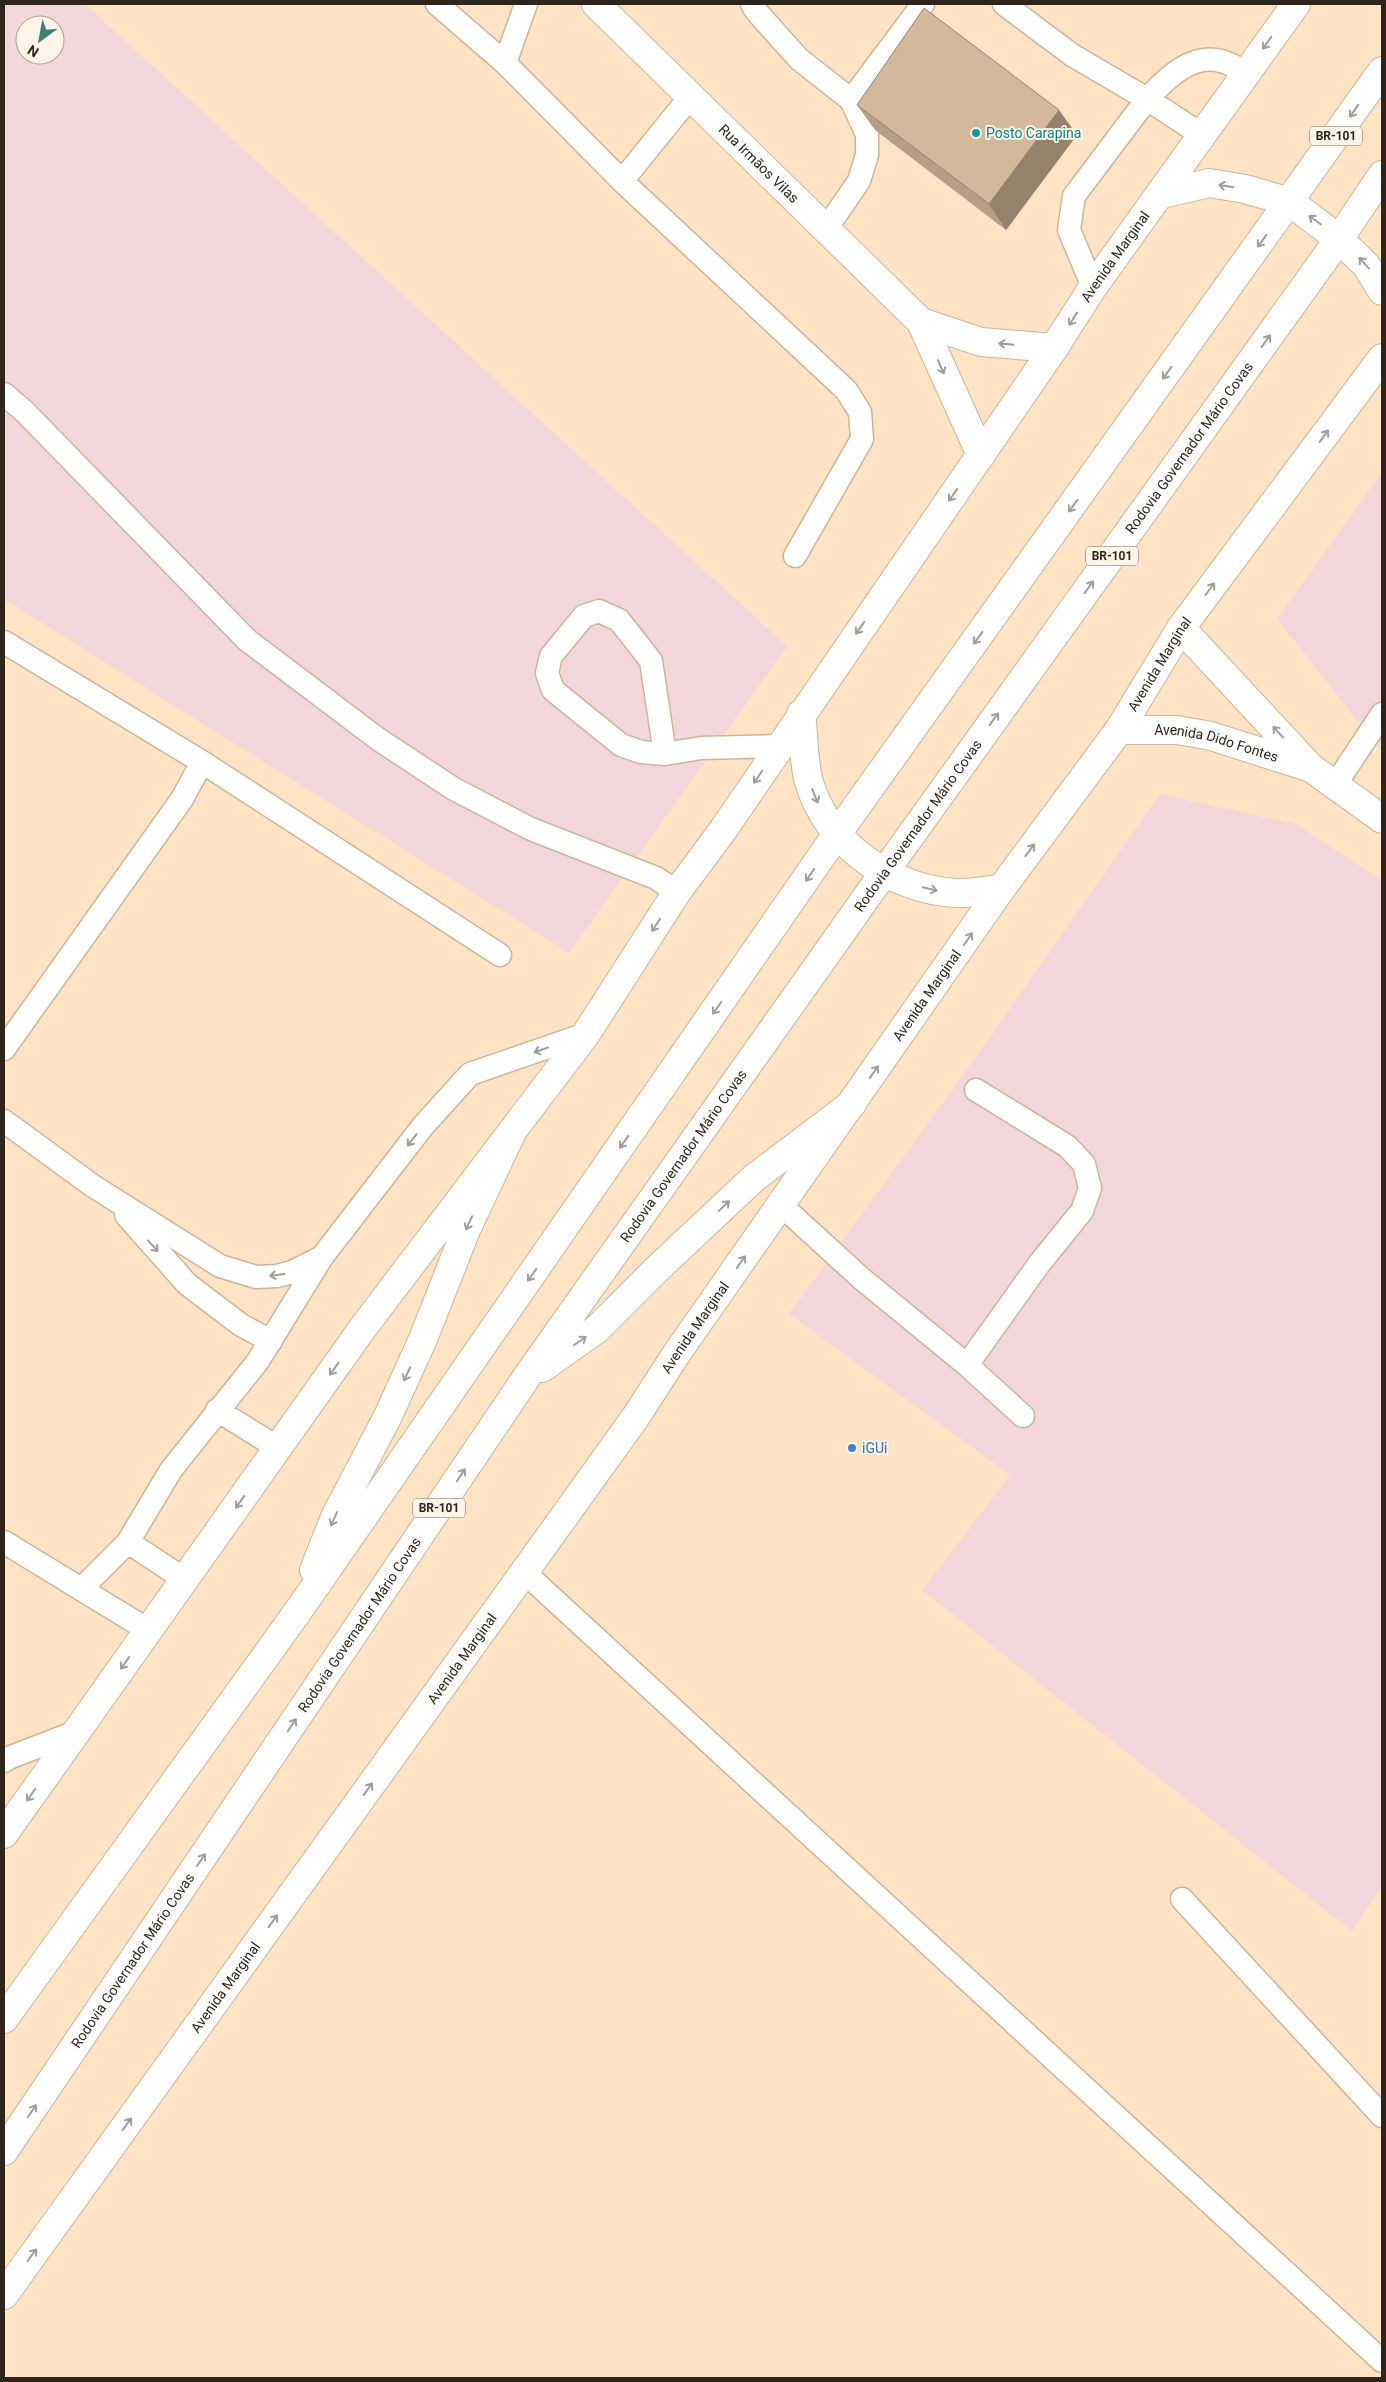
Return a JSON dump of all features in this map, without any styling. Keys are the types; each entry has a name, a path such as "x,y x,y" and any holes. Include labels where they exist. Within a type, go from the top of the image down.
{"main road":[{"name":"Rua Irmãos Vilas","path":"596,4 921,322 981,455"},
{"name":"Avenida Marginal","path":"4,1834 362,1329 586,1034 677,892 981,455 1093,287 1162,194 1296,4"},
{"name":"BR-101","path":"4,2019 296,1614 837,834 1382,71"},
{"name":"Rodovia Governador Mário Covas","path":"4,2151 526,1378 884,872 1339,239 1382,174"},
{"path":"1162,194 1209,183 1245,189 1290,202 1339,239 1366,265 1382,291"},
{"name":"Rua Irmãos Vilas","path":"921,322 981,342 1054,348"},
{"name":"Avenida Marginal","path":"4,2295 635,1418 677,1353 1001,889 1119,730 1181,628 1382,358"},
{"name":"Avenida Dido Fontes","path":"1181,628 1311,768 1382,819"},
{"path":"801,714 809,781 823,815 837,834 856,853 884,872 929,890 957,893 1001,889"},
{"name":"Avenida Dido Fontes","path":"1119,730 1186,731 1211,736 1311,768"},
{"path":"526,1378 597,1329 656,1270 754,1178 852,1104"},
{"path":"296,1614 335,1517 388,1416 423,1339 466,1230 512,1132"}],"lane":[{"path":"437,4 504,63 622,181 846,390 860,412 862,439 794,556"},
{"path":"504,63 526,4"},
{"path":"752,4 756,11 800,59 851,100 867,134 867,155 859,181 826,229"},
{"path":"851,100 923,4"},
{"path":"1004,4 1072,55 1147,99 1202,135"},
{"path":"1093,287 1069,230 1074,196 1147,99 1167,77 1198,60 1220,61 1247,73"},
{"path":"622,181 690,97"},
{"path":"4,394 24,411 247,640 378,739 454,789 530,829 656,878 677,892"},
{"path":"666,754 651,661 619,620 599,611 584,616 551,656 547,673 553,690 621,745 640,752 666,754 701,748 779,746"},
{"path":"4,642 202,762 500,956"},
{"path":"1335,785 1382,714"},
{"path":"4,1049 182,799 202,762"},
{"path":"82,1588 128,1542 171,1470 217,1410 246,1379 322,1257 423,1126 470,1074 586,1034"},
{"path":"967,1365 1039,1264 1082,1211 1090,1188 1084,1164 1068,1146 976,1090"},
{"path":"4,1121 110,1196 220,1266 256,1277 276,1276 292,1272 322,1257"},
{"path":"110,1196 187,1284 241,1325 271,1341"},
{"path":"781,1205 904,1315 967,1365 1023,1416"},
{"path":"217,1410 278,1448"},
{"path":"4,1542 148,1630"},
{"path":"128,1542 184,1580"},
{"path":"524,1572 1382,2361"},
{"path":"4,1762 11,1756 76,1732"},
{"path":"1182,1899 1382,2116"}],"shaded area":[{"path":"4,4 85,4 787,646 569,953 4,599"},
{"path":"1382,472 1382,752 1277,619"},
{"path":"1160,794 1296,824 1382,881 1382,1886 1352,1931 922,1590 1010,1475 789,1314 976,1057"}],"building":[{"name":"Posto Carapina","path":"924,8 1059,110 989,204 857,105"}],"place":[{"name":"Posto Carapina","path":"976,133"},
{"name":"iGUi","path":"852,1448"}]}
